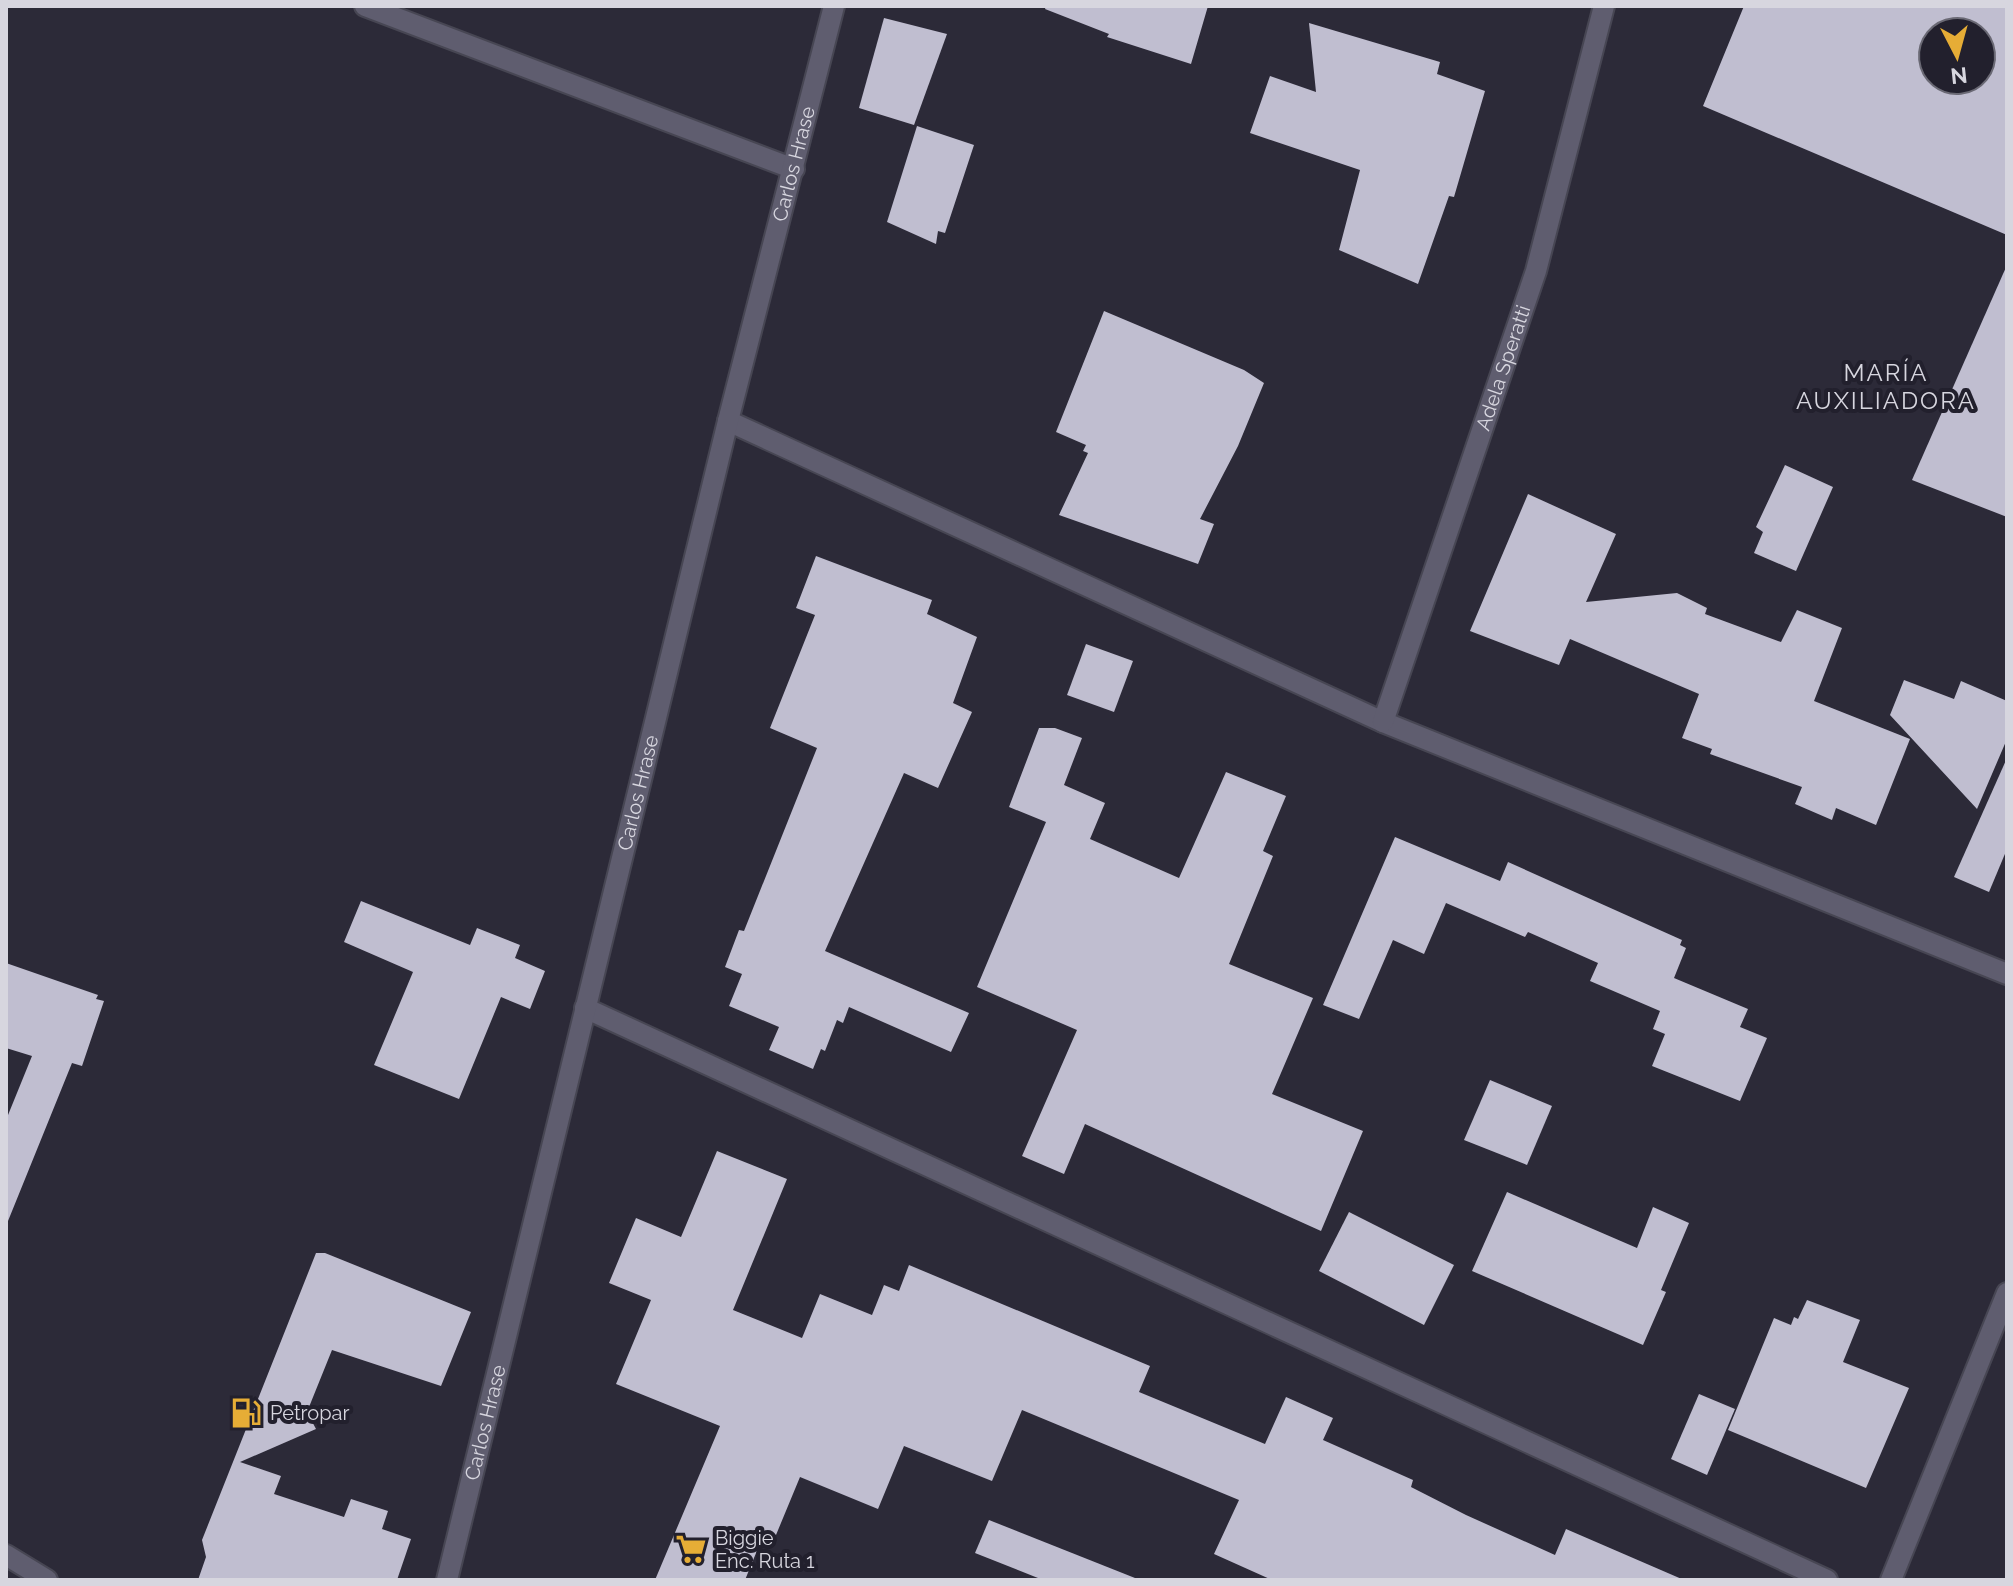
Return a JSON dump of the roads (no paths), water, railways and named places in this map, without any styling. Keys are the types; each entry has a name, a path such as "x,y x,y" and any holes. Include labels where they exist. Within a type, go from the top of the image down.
{"street":[{"path":"365,6 794,169"},
{"name":"Carlos Hrase","path":"447,1580 506,1347 728,421 834,6"},
{"name":"Adela Speratti","path":"1383,722 1536,271 1604,6"},
{"path":"728,421 1383,722 2007,974"},
{"path":"585,1008 1827,1580"},
{"path":"1891,1580 2007,1293"},
{"path":"6,1555 47,1580"}],"place":[{"name":"Petropar","path":"246,1413"},
{"name":"Biggie Enc. Ruta 1","path":"691,1549"}],"district":[{"name":"MARÍA AUXILIADORA","path":"1886,386"}]}
